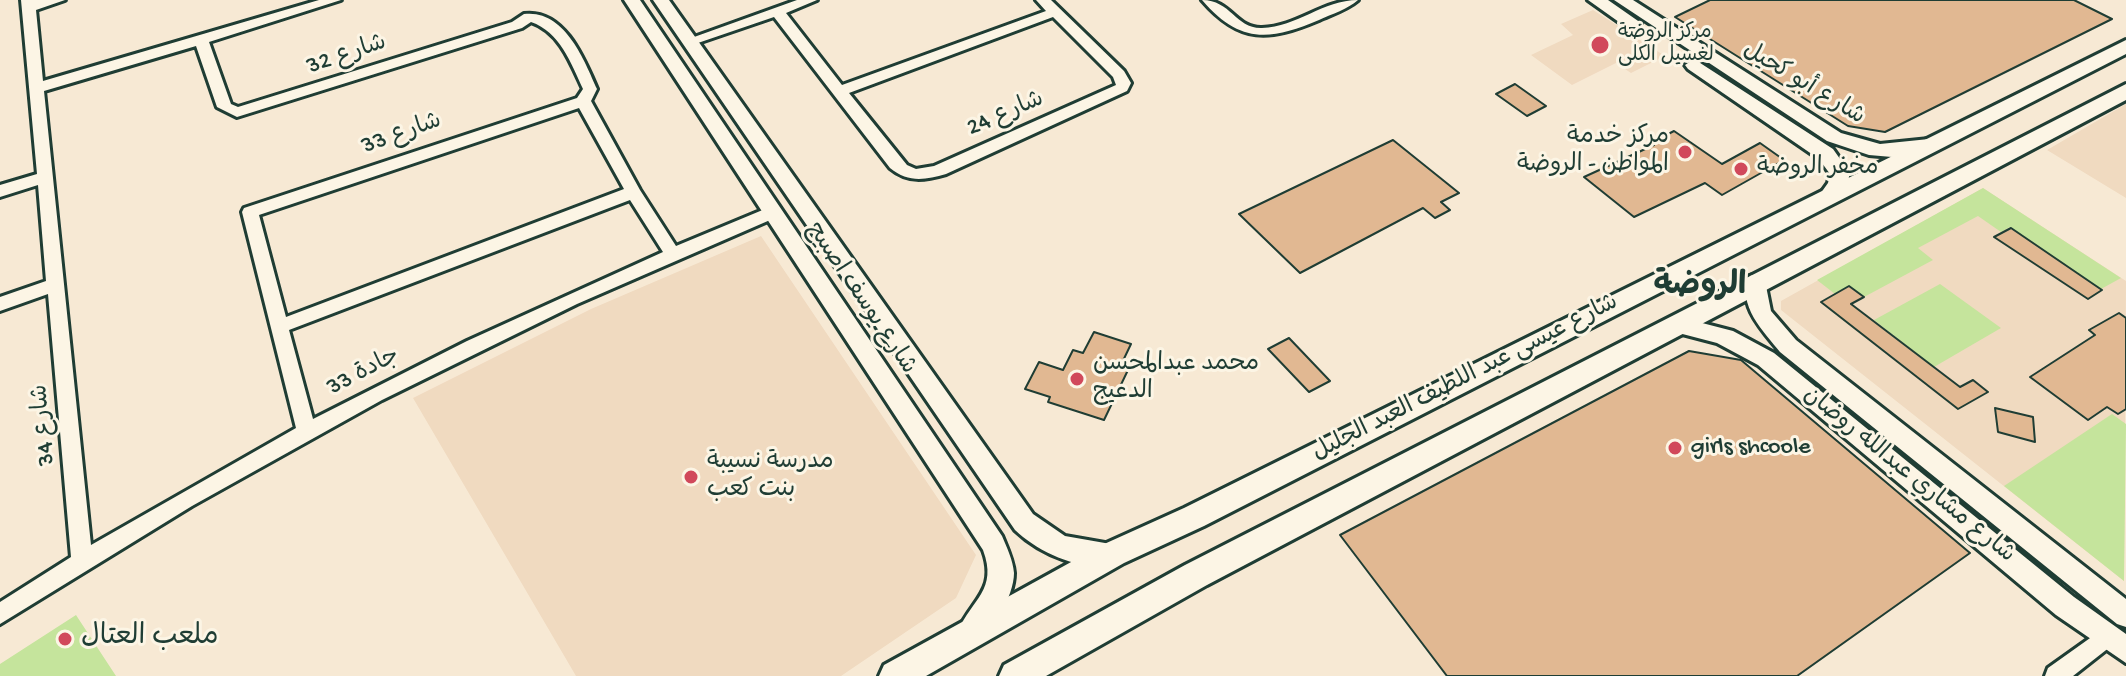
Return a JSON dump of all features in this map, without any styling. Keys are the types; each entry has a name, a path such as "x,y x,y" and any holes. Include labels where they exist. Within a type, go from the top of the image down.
{"main road":[{"name":"شارع عيسى عبد اللطيف العبد الجليل","path":"895,676 1113,554 1194,517 2126,46"},
{"path":"2090,64 2112,68 2126,77"},
{"name":"شارع عيسى عبد اللطيف العبد الجليل","path":"1015,676 1196,575 2126,91"}],"street":[{"path":"29,4 58,0"},
{"path":"37,88 334,0"},
{"path":"523,0 530,11 529,17 546,20 566,43 590,89 583,101 633,192 672,253"},
{"name":"شارع يوسف اصبيح","path":"632,0 771,213 927,442 1002,561 1003,575 997,596 971,631"},
{"name":"شارع يوسف اصبيح","path":"661,0 933,392 1038,537 1074,552 1113,554"},
{"path":"690,41 810,0"},
{"name":"شارع 24","path":"777,11 902,171 913,175 940,170 1122,88 1124,83 1119,74 1043,0"},
{"path":"1209,0 1243,28 1261,33 1351,0"},
{"name":"شارع أبو كحيل","path":"1596,0 1805,128 1873,150 1903,151 1929,145"},
{"name":"شارع أبو كحيل","path":"1629,1 1805,128 1838,168 1838,184 1828,197"},
{"name":"شارع 34","path":"29,4 82,561"},
{"path":"839,91 1055,12"},
{"name":"شارع 32","path":"201,40 225,107 237,112 517,25 529,17"},
{"name":"شارع 33","path":"306,430 250,212 583,101"},
{"path":"0,191 45,177"},
{"path":"279,327 633,192"},
{"name":"جادة 33","path":"0,614 82,561 306,430 444,359 672,253 771,213"},
{"name":"شارع مشاري عبدالله روضان","path":"1757,282 1761,313 1780,337 2126,615"},
{"path":"0,304 55,285"},
{"name":"شارع مشاري عبدالله روضان","path":"1679,325 1720,333 1742,343 2065,606 2116,643"},
{"path":"902,407 919,409 927,405 933,392"},
{"path":"927,442 929,430 935,426 956,424"},
{"path":"1901,470 1896,455 1899,450 1920,452"},
{"path":"2056,676 2116,643"}],"shaded area":[{"name":"مركز الروضة لغسيل الكلى","path":"1593,10 1665,56 1631,73 1616,63 1572,85 1531,55 1573,35 1561,24"},
{"path":"2126,104 2126,198 2047,150"},
{"path":"1983,188 2126,281 2124,581 1781,310 1781,301"},
{"name":"مدرسة نسيبة بنت كعب","path":"761,236 976,555 956,598 841,676 576,676 413,398 591,309"}],"green space":[{"path":"1983,188 2121,278 2101,289 2010,227 2001,232 1978,216 1918,248 1933,260 1864,297 1849,286 1835,294 1817,280"},
{"path":"1940,284 2001,328 1934,367 1874,320"},
{"path":"2112,414 2126,424 2124,581 2004,486"},
{"name":"ملعب العتال","path":"76,615 116,676 0,676 0,664"}],"building":[{"path":"1710,0 2074,0 2112,19 1885,132 1848,126 1675,17"},
{"path":"1515,84 1546,106 1527,116 1496,94"},
{"path":"1674,131 1722,164 1760,143 1784,160 1722,195 1705,183 1634,217 1584,177 1654,145 1651,143"},
{"path":"1393,140 1459,193 1441,202 1450,210 1435,218 1423,208 1300,273 1239,214"},
{"path":"2011,228 2102,290 2088,299 1994,237"},
{"path":"1849,286 1864,297 1851,304 1960,387 1973,380 1988,392 1958,409 1821,302"},
{"path":"2119,313 2126,318 2126,409 2118,414 2107,407 2088,420 2030,377 2095,335 2089,330"},
{"name":"محمد عبدالمحسن الدعيج","path":"1094,332 1131,344 1120,367 1128,370 1104,420 1048,402 1050,397 1025,389 1039,362 1063,370 1073,350 1083,353"},
{"path":"1289,338 1330,381 1309,392 1268,349"},
{"name":"girls shcoole","path":"1689,351 1741,360 1970,553 1797,676 1447,676 1340,535"},
{"path":"1995,408 2033,417 2035,442 1998,432"}],"place":[{"name":"مركز الروضة لغسيل الكلى","path":"1600,45"},
{"name":"مركز خدمة المواطن - الروضة","path":"1685,152"},
{"name":"مخفر الروضة","path":"1741,169"},
{"name":"محمد عبدالمحسن الدعيج","path":"1077,379"},
{"name":"girls shcoole","path":"1675,448"},
{"name":"مدرسة نسيبة بنت كعب","path":"691,477"},
{"name":"ملعب العتال","path":"65,639"}],"district":[{"name":"الروضة","path":"1700,288"}]}
